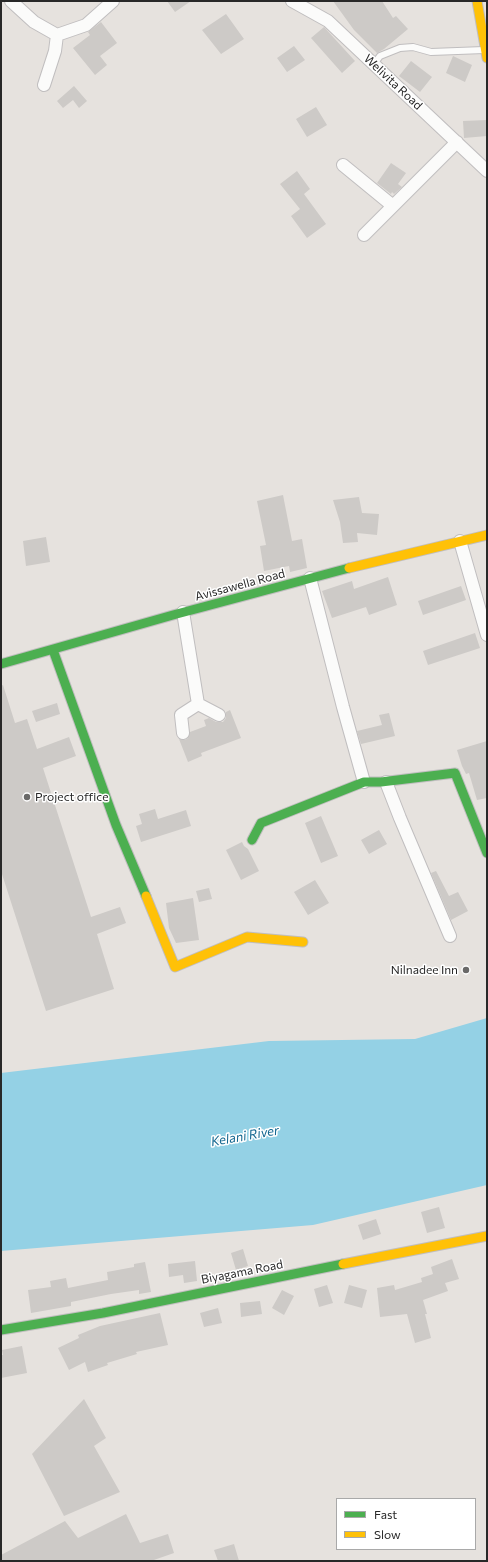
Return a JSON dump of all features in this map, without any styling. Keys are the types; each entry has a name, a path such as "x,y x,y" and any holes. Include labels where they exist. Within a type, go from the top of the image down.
{"main road":[{"path":"477,1 486,54"},
{"name":"Avissawella Road","path":"1,664 183,612 310,578 487,535"},
{"path":"53,650 116,825 174,966 247,937 303,942"},
{"path":"252,840 261,823 364,782 386,782 455,773 487,853"},
{"name":"Biyagama Road","path":"1,1330 103,1313 487,1236"}],"street":[{"path":"11,1 34,22 57,35 86,25 113,1"},
{"name":"Welivita Road","path":"292,1 328,21 487,171"},
{"path":"44,85 55,51 57,35"},
{"path":"364,235 457,142"},
{"path":"344,165 393,206"},
{"path":"460,541 487,635"},
{"path":"310,578 364,782"},
{"path":"183,612 198,704"},
{"path":"198,704 219,715"},
{"path":"183,733 181,715 198,704"},
{"path":"386,782 450,936"}],"lane":[{"path":"374,64 380,56 400,48 413,47 431,52 486,54"}],"water":[{"name":"Kelani River","path":"487,1018 487,1185 313,1225 1,1251 1,1073 269,1041 415,1039"}],"building":[{"path":"167,1 191,1 175,12"},
{"path":"333,1 382,1 393,18 396,16 408,29 377,53 354,30"},
{"path":"226,14 244,39 221,54 202,30"},
{"path":"101,22 117,43 100,56 107,65 95,75 73,48 90,35 88,32"},
{"path":"324,27 355,61 342,73 311,38"},
{"path":"294,46 305,60 287,72 277,58"},
{"path":"453,56 472,65 465,82 446,73"},
{"path":"411,61 432,77 420,92 399,76"},
{"path":"74,86 87,101 79,108 73,100 63,108 57,101"},
{"path":"316,107 327,125 307,137 296,119"},
{"path":"487,120 487,136 464,138 463,121"},
{"path":"391,163 406,173 398,184 402,187 394,194 392,192 391,194 377,183"},
{"path":"297,171 310,189 304,194 326,224 307,238 291,216 300,209 280,184"},
{"path":"283,495 292,541 302,539 307,568 290,572 289,566 264,571 260,546 266,545 257,501"},
{"path":"359,497 362,513 379,514 377,535 357,533 358,542 343,543 340,522 333,500"},
{"path":"46,537 50,562 26,566 23,541"},
{"path":"388,577 397,605 369,615 366,607 332,618 322,591 352,581 354,589"},
{"path":"461,586 466,600 423,615 418,601"},
{"path":"475,633 480,648 428,665 423,651"},
{"name":"Project office","path":"3,685 15,723 27,719 37,749 69,737 76,756 43,768 91,917 120,907 126,923 97,934 114,989 46,1011 1,871 1,686"},
{"path":"57,703 60,714 36,722 32,711"},
{"path":"230,710 241,738 201,753 202,756 188,762 179,739 187,739 190,732 206,726 204,720 209,718 216,722 223,722 226,718 226,712"},
{"path":"389,713 395,736 361,744 357,731 382,725 379,715"},
{"path":"487,741 487,798 477,800 469,773 466,774 457,750"},
{"path":"155,809 158,819 186,810 191,826 141,842 136,826 142,824 139,814"},
{"path":"321,816 338,856 321,863 305,823"},
{"path":"379,830 387,844 369,854 361,840"},
{"path":"242,842 248,849 259,871 241,880 226,850"},
{"path":"436,871 449,896 458,892 468,911 451,920 431,873"},
{"path":"315,880 329,903 308,915 294,892"},
{"path":"209,888 212,899 199,902 196,891"},
{"path":"193,898 199,940 176,943 169,928 166,903"},
{"path":"439,1207 445,1228 427,1233 421,1212"},
{"path":"376,1219 381,1234 363,1240 358,1225"},
{"path":"243,1249 248,1266 236,1270 231,1253"},
{"path":"452,1259 459,1279 445,1283 448,1291 423,1300 431,1338 415,1343 407,1314 380,1317 377,1288 394,1285 395,1290 422,1282 421,1278 433,1274 431,1267"},
{"path":"195,1261 197,1281 184,1283 183,1275 169,1277 168,1264"},
{"path":"145,1262 151,1292 139,1294 139,1290 111,1294 71,1302 71,1306 31,1313 28,1290 51,1287 50,1281 66,1278 68,1288 108,1280 107,1272 134,1267 134,1264"},
{"path":"327,1285 333,1303 319,1307 314,1289"},
{"path":"349,1285 367,1290 362,1308 344,1303"},
{"path":"282,1290 294,1296 284,1315 272,1308"},
{"path":"260,1301 262,1314 241,1317 240,1303"},
{"path":"218,1308 222,1323 204,1327 200,1313"},
{"path":"160,1313 168,1345 136,1352 137,1354 107,1363 108,1365 88,1372 85,1362 69,1370 58,1348 79,1338 78,1335 100,1326"},
{"path":"22,1346 27,1373 1,1378 2,1350"},
{"path":"84,1399 106,1438 94,1446 120,1492 64,1516 32,1454"},
{"path":"126,1514 140,1543 168,1534 174,1553 151,1561 1,1561 1,1555 65,1521 78,1538"},
{"path":"234,1544 239,1561 218,1561 214,1550"}],"traffic: fast":[{"path":"1,664 173,615 349,568"},
{"path":"53,650 116,825 146,896"},
{"path":"252,840 261,823 364,782 381,782 455,773 487,853"},
{"path":"1,1330 103,1313 343,1264"}],"traffic: slow":[{"path":"477,1 487,58"},
{"path":"349,568 487,535"},
{"path":"146,896 175,967 247,937 303,942"},
{"path":"343,1264 487,1236"}],"place":[{"name":"Project office","path":"27,797"},
{"name":"Nilnadee Inn","path":"466,970"}]}
